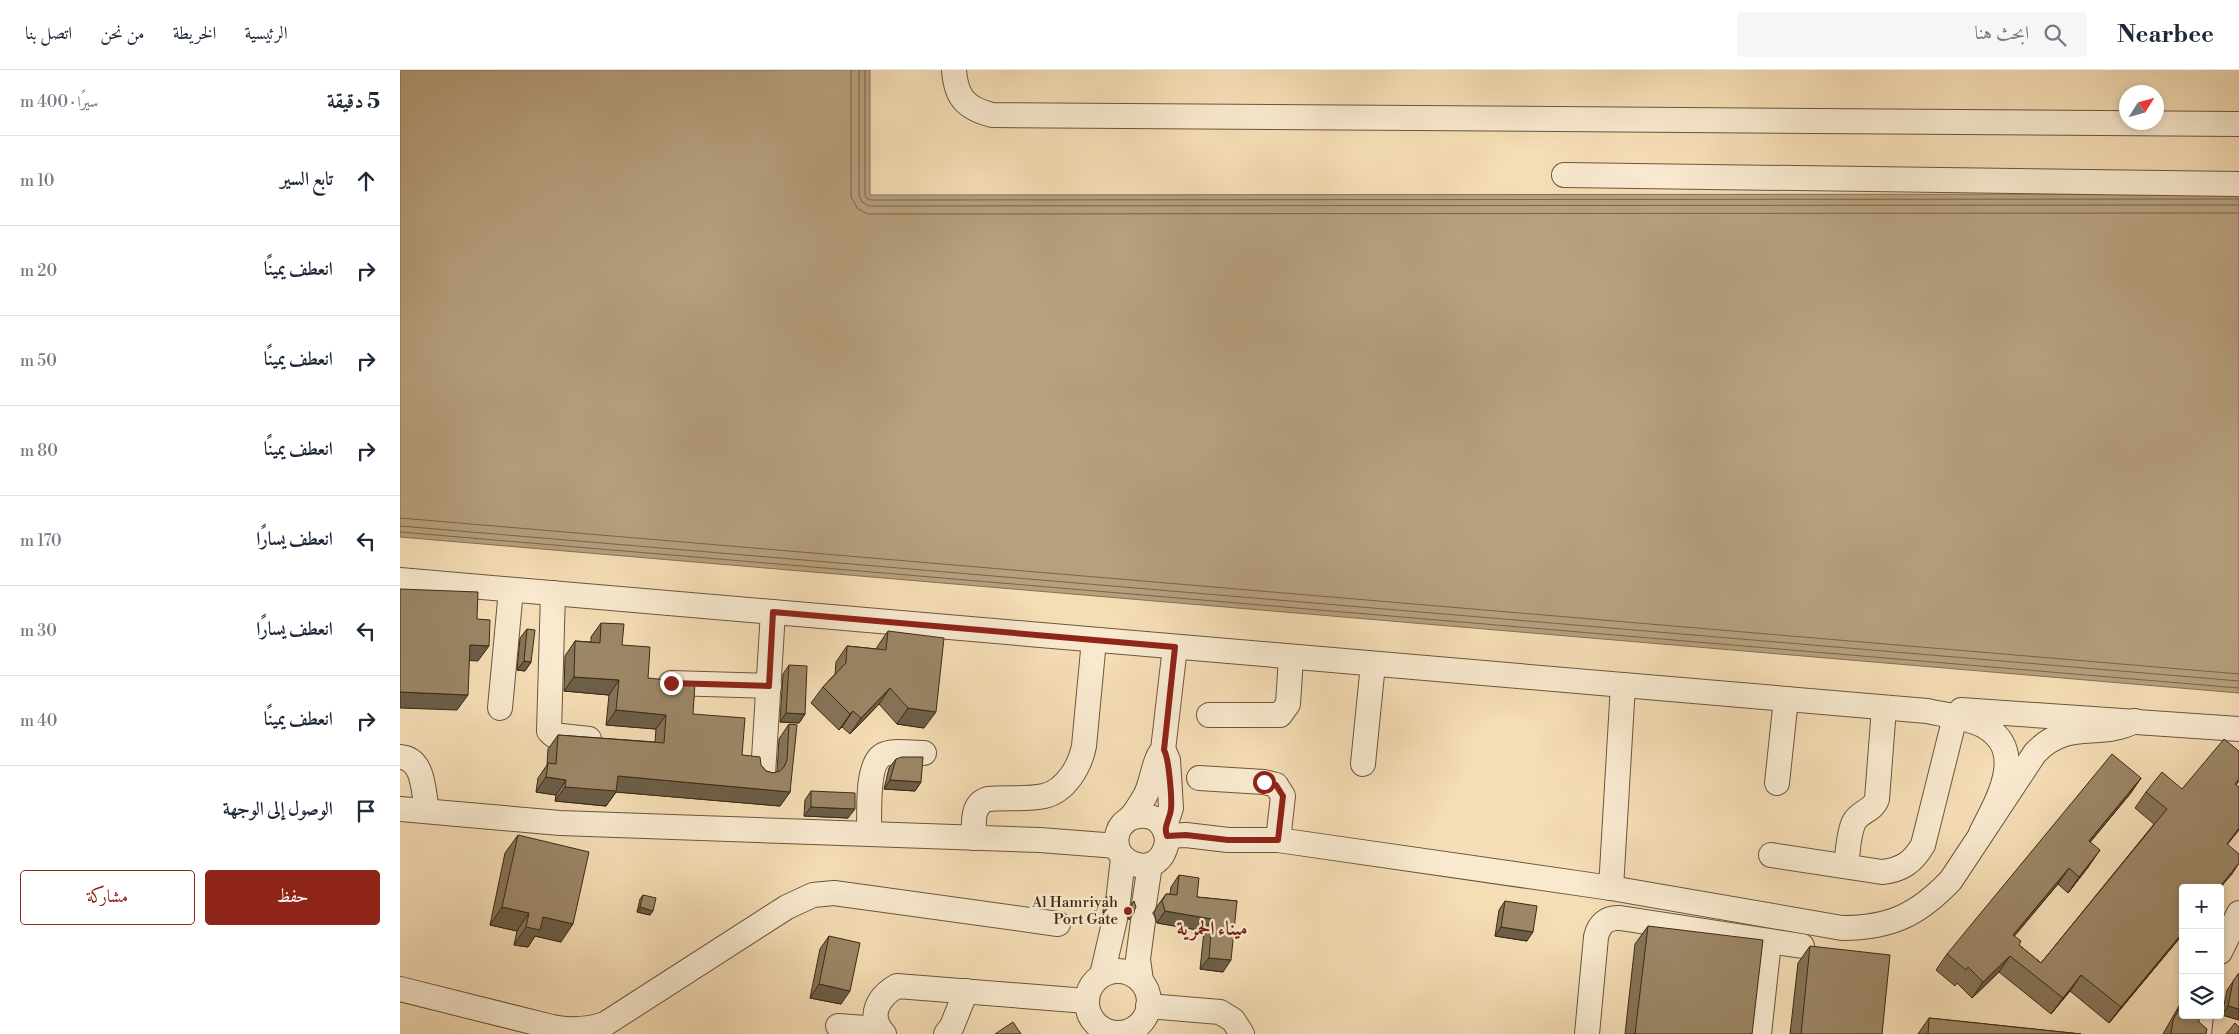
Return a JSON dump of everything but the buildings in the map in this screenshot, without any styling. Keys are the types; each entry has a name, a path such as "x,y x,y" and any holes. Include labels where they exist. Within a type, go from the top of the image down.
{"lane":[{"path":"954,70 955,86 959,96 974,109 992,115 2239,124"},
{"path":"1564,175 2239,184"},
{"path":"400,580 1884,708 1927,711 1952,710 2239,729"},
{"path":"500,708 511,590"},
{"path":"553,593 549,730 556,735 616,741"},
{"path":"763,774 773,612"},
{"path":"974,838 975,813 980,803 988,799 1045,796 1064,784 1077,767 1082,758 1084,746 1094,640"},
{"path":"400,809 560,823 1040,840 1120,852 1136,866 1150,865 1164,854 1165,832 1171,808 1168,760 1164,750 1175,647"},
{"path":"1209,715 1280,714 1288,704 1291,657"},
{"path":"1363,764 1373,664"},
{"path":"671,683 769,686"},
{"path":"1611,888 1623,685"},
{"path":"1777,783 1786,699"},
{"path":"1846,866 1854,822 1872,808 1877,799 1884,708"},
{"path":"1927,711 1984,726 1999,741 2007,760 2007,774 2003,787 1981,833"},
{"path":"1771,855 1882,872 1893,871 1906,865 1918,854 1923,846 1955,717"},
{"path":"1130,818 1146,816 1153,818 1165,832 1228,840 1278,840 1611,888 1842,928 1867,928 1906,916 1934,898 1951,880 2035,753 2044,743 2068,732 2117,728 2135,721"},
{"path":"1102,975 1117,910 1120,852 1118,830 1130,818 1146,795 1159,755 1164,750"},
{"path":"869,834 871,772 875,761 879,757 890,753 924,754"},
{"path":"400,757 410,760 418,768 426,811"},
{"path":"1199,778 1264,782 1276,785 1283,796 1278,840"},
{"path":"838,1026 882,1031 876,1016 878,1003 885,992 897,986 966,991 1091,1018 1098,1025 1113,1032 1135,1030 1142,1021 1148,1006 1148,997 1141,981 1138,959 1150,865"},
{"path":"400,989 551,1031 582,1030 605,1024 787,907 813,895 834,893 1058,924"},
{"path":"2224,944 2239,913"},
{"path":"1587,1034 1596,937 1601,925 1609,919 1620,918 1802,946"},
{"path":"1759,1034 1769,942"},
{"path":"1091,1018 1091,986 1102,975 1118,970 1134,975 1141,981"},
{"path":"946,1034 952,1026 966,991"},
{"path":"1148,1006 1220,1012 1233,1020 1242,1034"},
{"path":"2199,1034 2201,1019"}],"water":[{"path":"400,70 870,70 870,195 2239,194 2239,693 400,537"}],"place":[{"name":"Al Hamriyah Port Gate","path":"1128,911"}],"district":[{"name":"ميناء الحمرية","path":"1212,928"}],"route":[{"path":"671,683 769,686 773,612 1175,647 1164,750 1168,760 1171,797 1169,819 1164,829 1167,836 1207,836 1228,840 1278,840 1283,796 1276,785 1264,782"}]}
